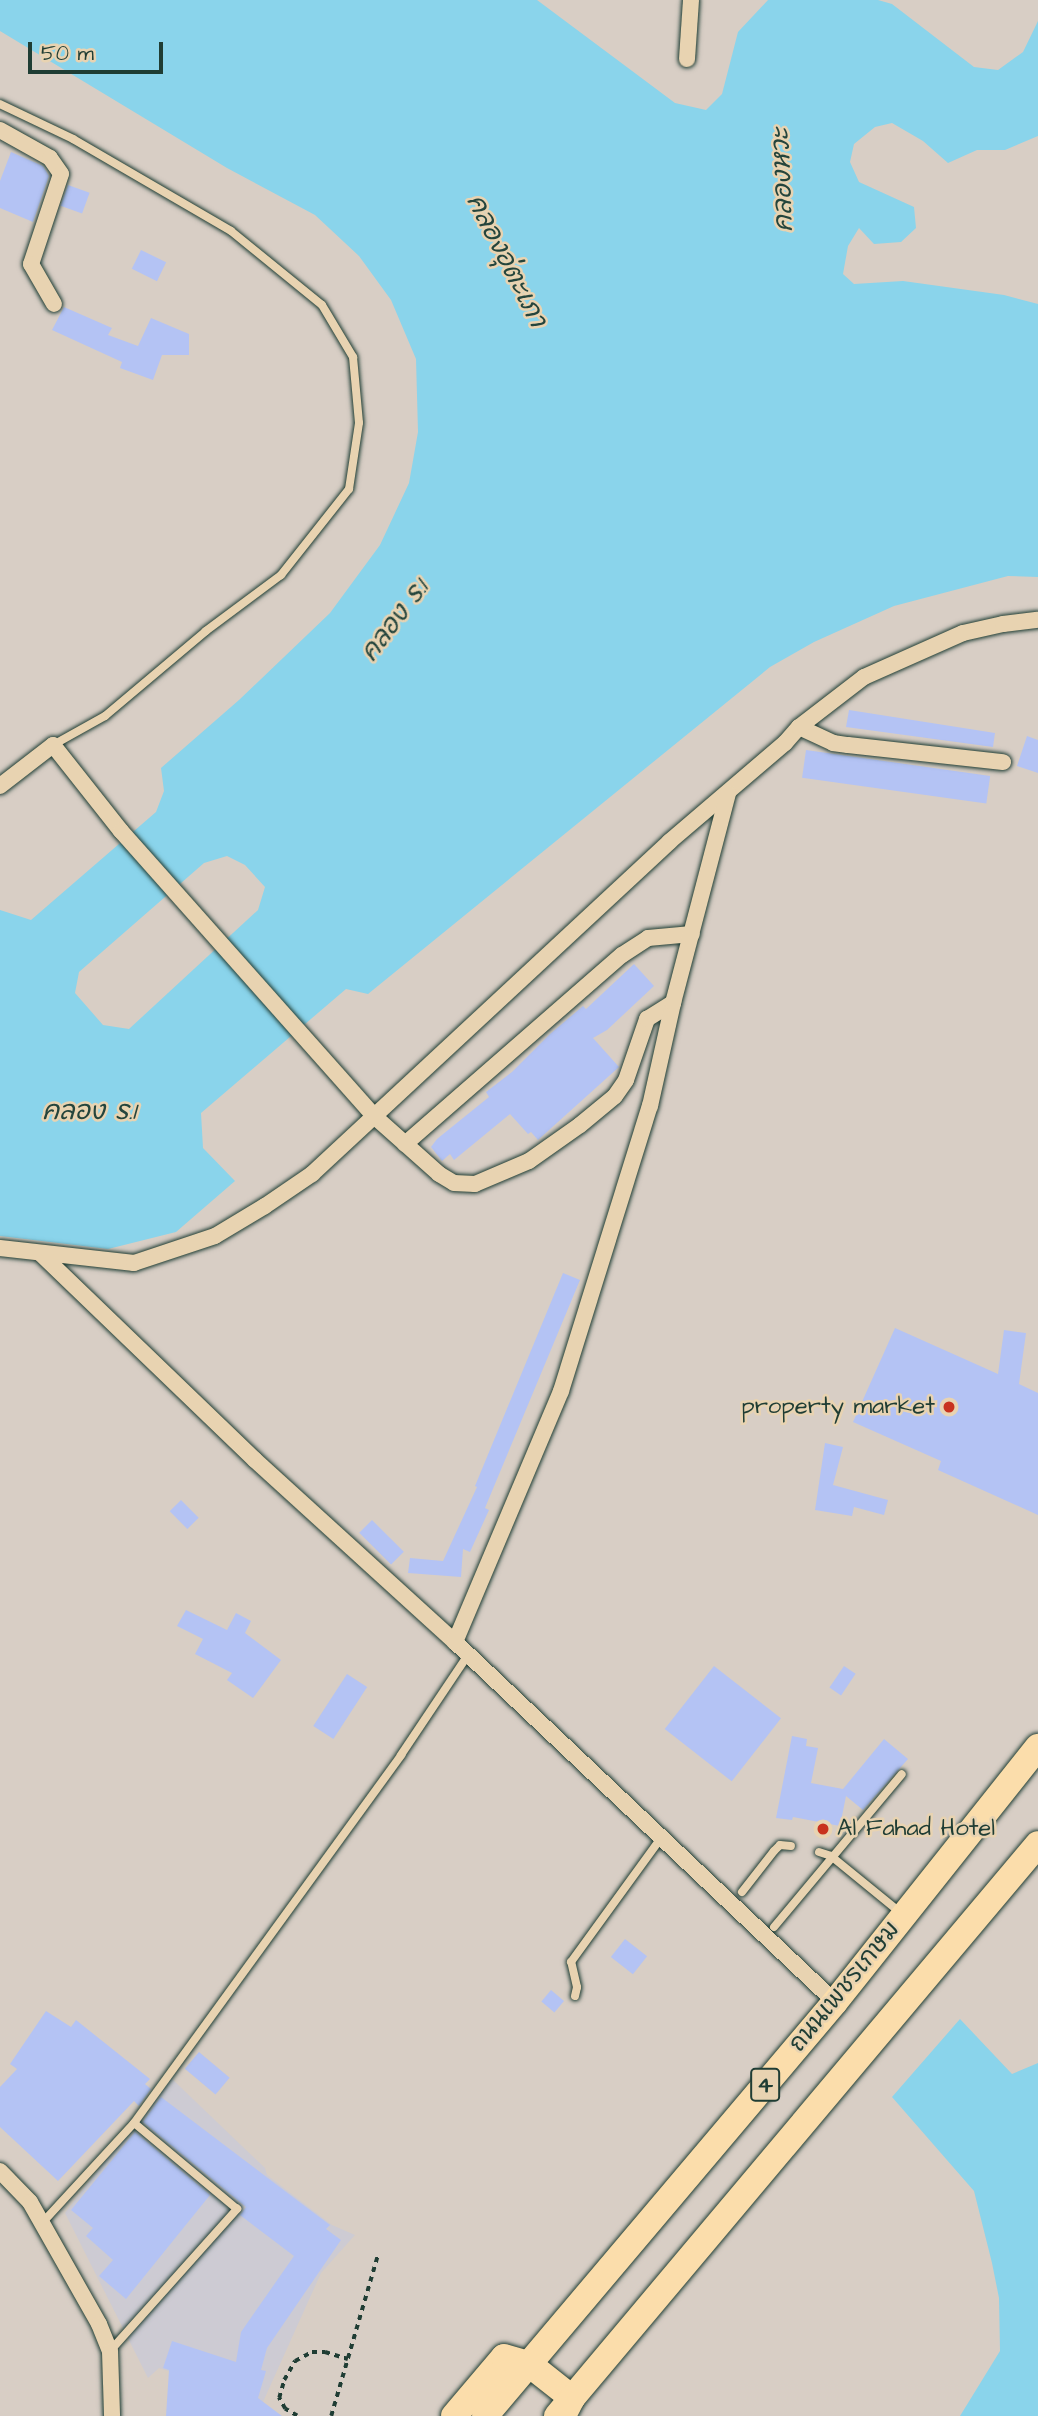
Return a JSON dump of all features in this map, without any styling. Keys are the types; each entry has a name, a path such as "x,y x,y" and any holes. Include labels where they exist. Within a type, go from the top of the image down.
{"highway":[{"name":"ถนนเพชรเกษม","path":"485,2416 835,2002 1038,1747"},
{"name":"4","path":"567,2412 1038,1844"},
{"path":"454,2416 504,2357 529,2364 567,2412"}],"street":[{"path":"687,59 691,0"},
{"path":"0,130 50,158 61,174 31,264 54,304"},
{"path":"0,1248 134,1263 215,1236 312,1174 669,842 728,793 799,727 864,677 963,634 1003,624 1038,620"},
{"path":"799,727 833,743 848,746 1003,762"},
{"path":"0,786 53,745 121,831 296,1031 374,1116 439,1174 454,1183 475,1184 529,1161 615,1096 626,1080 646,1018 673,1003"},
{"path":"455,1642 561,1391 650,1106 673,1003 728,793"},
{"path":"405,1144 622,955 648,937 692,934"},
{"path":"41,1254 255,1460 455,1642 835,2002"},
{"path":"0,2171 16,2184 43,2222 88,2302 110,2351 112,2416"}],"lane":[{"path":"0,104 73,139 231,231 322,305 353,357 359,423 349,489 281,575 206,631 105,716 53,745"},
{"path":"43,2222 134,2123 401,1755 468,1655"},
{"path":"774,1927 902,1774"},
{"path":"575,1996 577,1987 571,1962 661,1838"},
{"path":"742,1892 780,1844 791,1846"},
{"path":"820,1852 831,1856 904,1915"},
{"path":"110,2351 237,2209 134,2123"}],"path":[{"path":"331,2416 378,2253"},
{"path":"297,2416 285,2409 279,2398 284,2380 295,2361 312,2353 325,2352 348,2359"}],"shaded area":[{"path":"170,2077 265,2168 267,2175 332,2225 355,2235 321,2273 263,2402 159,2368 148,2378 65,2213"}],"water":[{"path":"0,0 537,0 675,103 706,110 722,94 738,32 768,0 878,0 892,4 974,67 998,70 1023,52 1038,21 1038,136 1005,150 977,150 948,163 923,141 892,123 875,127 854,144 850,162 859,182 914,207 916,228 901,242 874,244 859,228 848,246 843,274 854,284 903,281 1004,295 1038,304 1038,577 1008,576 894,606 814,642 770,667 368,994 346,989 201,1113 203,1148 235,1181 176,1232 108,1249 0,1236 0,910 31,920 156,812 164,791 161,768 239,700 330,613 380,545 409,483 418,432 416,359 391,300 359,256 315,215 227,168 0,31","holes":["227,856 245,865 265,887 258,910 129,1029 103,1025 75,993 79,972 204,863"]},
{"path":"960,2019 1012,2074 1038,2063 1038,2416 960,2416 1000,2351 999,2298 992,2263 974,2191 892,2097"}],"building":[{"path":"11,152 43,166 49,176 33,222 0,208 0,181"},
{"path":"68,185 90,193 82,214 60,206"},
{"path":"141,250 166,262 157,281 132,269"},
{"path":"64,307 112,328 108,335 138,346 151,318 189,334 189,355 162,355 153,380 120,368 122,362 52,330"},
{"path":"849,710 995,733 993,747 846,727"},
{"path":"1027,736 1038,740 1038,773 1017,766"},
{"path":"806,750 990,776 986,804 802,778"},
{"path":"634,964 654,986 607,1030 593,1038 619,1067 538,1140 531,1132 528,1134 510,1114 454,1160 450,1154 442,1161 431,1147 437,1139 489,1097 486,1092 512,1072 550,1034 583,1006 586,1009"},
{"path":"563,1273 580,1280 485,1508 489,1510 470,1552 463,1549 461,1577 408,1573 410,1558 443,1561 477,1487 475,1486"},
{"name":"property market","path":"895,1328 998,1374 1004,1330 1026,1333 1019,1384 1038,1393 1038,1515 938,1470 941,1461 853,1422"},
{"path":"825,1443 843,1447 833,1485 888,1500 884,1515 854,1507 852,1516 815,1510"},
{"path":"181,1500 199,1518 187,1529 170,1511"},
{"path":"372,1520 404,1552 391,1565 359,1533"},
{"path":"186,1610 227,1630 236,1613 251,1621 245,1633 281,1660 253,1698 227,1680 232,1673 195,1654 203,1639 177,1626"},
{"path":"714,1666 781,1718 732,1781 665,1729"},
{"path":"844,1666 856,1674 841,1695 829,1688"},
{"path":"347,1674 367,1687 333,1739 313,1726"},
{"path":"792,1736 807,1739 806,1746 818,1748 811,1783 843,1789 884,1739 908,1759 863,1810 846,1796 840,1826 793,1817 792,1820 776,1818"},
{"path":"625,1939 647,1956 633,1974 611,1957"},
{"path":"551,1990 564,2001 554,2012 541,2001"},
{"path":"46,2011 71,2027 76,2020 150,2079 145,2084 151,2089 139,2106 134,2101 58,2181 0,2127 0,2087 17,2069 10,2064"},
{"path":"199,2052 230,2078 216,2095 185,2069"},
{"path":"161,2097 330,2225 326,2229 341,2240 267,2348 261,2370 266,2371 258,2398 282,2416 166,2416 169,2370 163,2368 172,2341 236,2362 241,2332 294,2256 240,2215 246,2207 143,2122"},
{"path":"135,2132 210,2195 126,2299 99,2276 113,2260 86,2236 93,2228 71,2210"}],"place":[{"name":"property market","path":"949,1407"},
{"name":"Al Fahad Hotel","path":"823,1829"}],"water label":[{"name":"คลองหวะ","path":"783,180"},
{"name":"คลองอุ่ตะเภา","path":"506,261"},
{"name":"คลอง ร.1","path":"395,621"},
{"name":"คลอง ร.1","path":"89,1112"}]}
